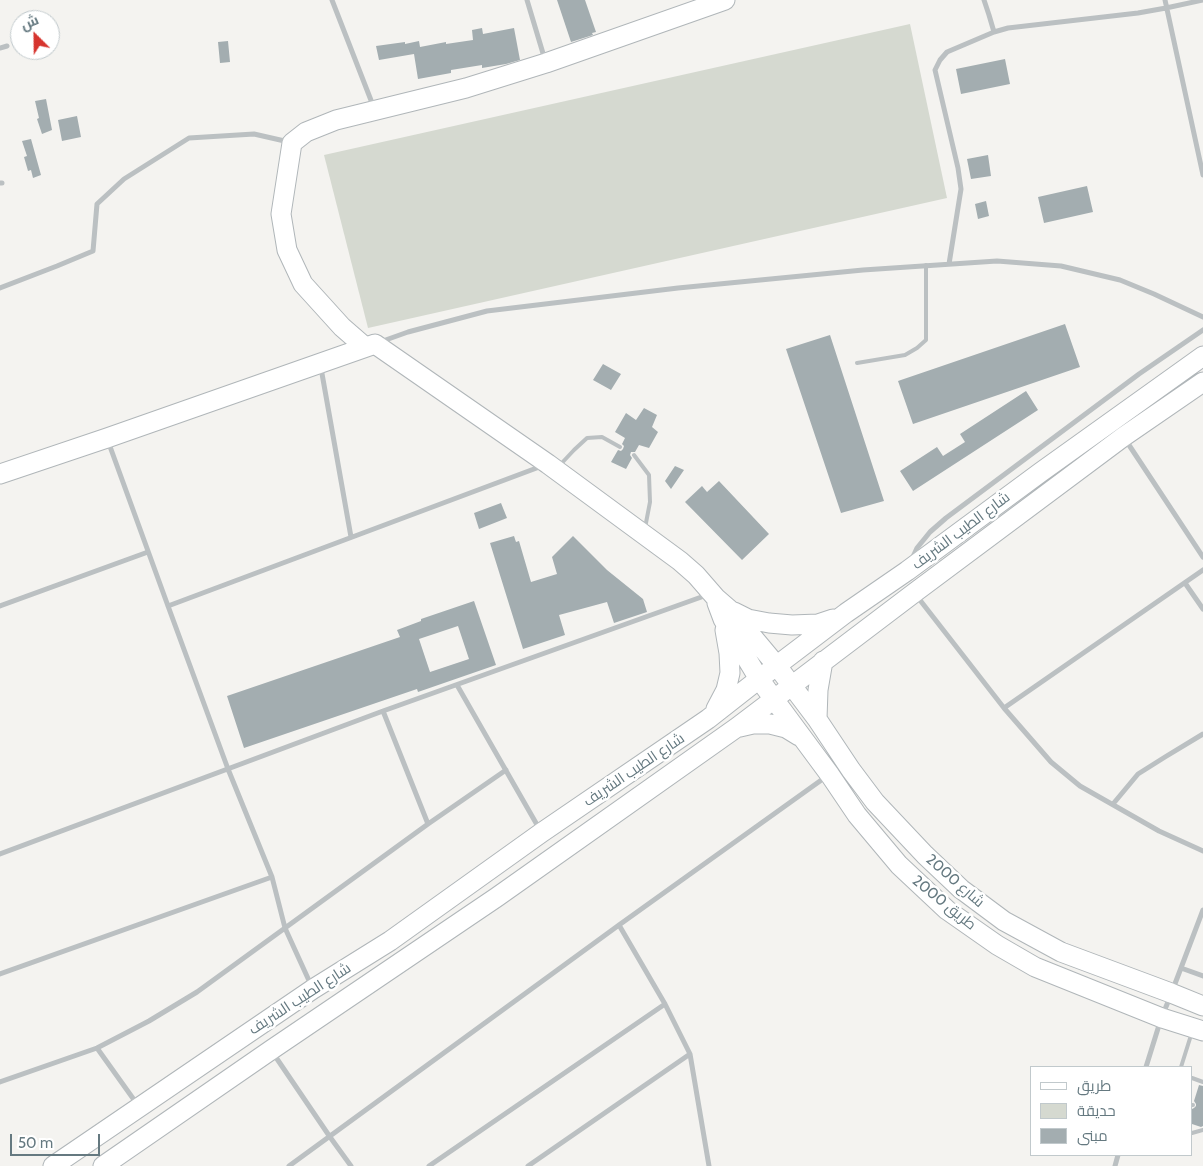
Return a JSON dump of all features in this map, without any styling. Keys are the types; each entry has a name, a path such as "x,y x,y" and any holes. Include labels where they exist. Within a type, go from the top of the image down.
{"main road":[{"path":"708,719 726,690 730,673 726,631 727,615 714,596 696,575 680,561 552,467 342,327 304,284 287,250 282,214 292,143 306,132 336,120 466,88 546,63 725,0"},
{"path":"0,474 370,346"},
{"name":"شارع الطيب الشريف","path":"54,1166 313,989 390,941 542,833 708,719 846,614 1203,356"},
{"name":"شارع الطيب الشريف","path":"104,1166 497,897 736,728 1123,437 1194,391 1203,382"},
{"path":"727,615 769,623 792,625 818,624 846,614"},
{"name":"شارع 2000","path":"727,615 777,666 875,802 925,855 961,889 1004,921 1061,952 1203,1006"},
{"name":"طريق 2000","path":"727,615 759,679 830,774 857,815 899,865 947,910 998,945 1035,967 1162,1018 1198,1030"},
{"path":"817,719 818,690 823,662"},
{"path":"736,728 753,724 770,724 786,728 800,737 811,750"}],"street":[{"path":"332,0 375,111"},
{"path":"527,0 546,63"},
{"path":"984,0 994,32"},
{"path":"1165,0 1203,175"},
{"path":"949,264 961,189 958,168 935,70 940,60 948,52 1008,28 1126,14 1202,0"},
{"path":"0,48 7,46"},
{"path":"0,288 93,251 97,204 124,179 189,138 254,134 292,143"},
{"path":"370,346 408,332 487,311 678,288 862,270 997,261 1061,266 1120,280 1203,317"},
{"path":"907,571 917,548 930,532 946,518 1139,374 1203,330"},
{"path":"320,363 351,537"},
{"path":"1123,437 1203,557"},
{"path":"108,438 228,769 272,877 285,928 313,989"},
{"path":"168,606 351,537 552,467"},
{"path":"0,606 148,552"},
{"path":"1004,708 1203,570"},
{"path":"1185,583 1203,609"},
{"path":"914,593 1004,708 1051,762 1080,786 1159,831 1203,851"},
{"path":"0,854 384,711 714,596"},
{"path":"457,685 542,833"},
{"path":"384,711 428,824"},
{"path":"1113,804 1138,774 1203,734"},
{"path":"0,1082 97,1048 149,1022 197,992 428,824 506,770"},
{"path":"289,1166 619,925 830,774"},
{"path":"0,974 272,877"},
{"path":"1146,1066 1171,993 1203,910"},
{"path":"619,925 665,1004 690,1054 709,1166"},
{"path":"1182,968 1203,976"},
{"path":"429,1166 665,1004"},
{"path":"97,1048 139,1107"},
{"path":"271,1050 352,1166"},
{"path":"528,1166 690,1054"}],"lane":[{"path":"858,363 905,355 926,340 926,266"},
{"path":"552,467 587,438 602,438 620,447"},
{"path":"634,455 649,475 650,502 643,535"},
{"path":"1181,1066 1198,1030"}],"green space":[{"path":"910,24 947,198 368,328 324,155"}],"building":[{"path":"557,0 585,0 596,32 592,33 593,35 571,42"},
{"path":"482,28 483,34 514,28 520,60 482,68 482,65 451,70 451,73 418,79 414,54 379,60 376,46 419,41 420,47 446,42 446,44 473,40 472,30"},
{"path":"228,41 230,62 220,63 218,42"},
{"path":"1005,59 1010,84 961,94 956,69"},
{"path":"46,99 52,130 42,134 37,119 39,118 35,101"},
{"path":"77,116 81,137 62,141 58,120"},
{"path":"31,139 41,175 33,178 31,170 28,171 24,157 27,156 22,141"},
{"path":"988,155 991,176 971,179 967,159"},
{"path":"1087,186 1093,212 1044,223 1038,197"},
{"path":"986,201 989,216 978,219 975,204"},
{"path":"1065,324 1080,367 913,424 898,381"},
{"path":"830,335 884,501 841,513 786,349"},
{"path":"603,364 621,374 611,390 593,380"},
{"path":"1026,391 1038,410 913,491 900,471 937,447 943,456 965,442 960,434"},
{"path":"644,408 657,415 652,427 658,432 649,448 639,445 635,452 631,452 632,458 626,469 611,462 618,450 621,451 624,446 622,444 625,438 615,432 626,413 636,420"},
{"path":"675,466 684,470 671,489 665,481"},
{"path":"719,481 769,534 742,560 685,502 702,486 707,492"},
{"path":"501,503 507,518 479,529 474,513"},
{"path":"514,536 516,542 519,541 531,582 557,574 552,557 573,536 607,570 643,599 647,612 614,623 607,602 559,615 565,635 523,649 490,543"},
{"path":"474,601 496,665 418,692 417,689 244,748 227,696 400,637 397,630 421,621 421,619","holes":["458,626 469,659 430,672 419,639"]},
{"path":"1199,1085 1203,1086 1203,1126 1201,1127 1193,1124 1193,1108 1196,1106 1194,1101"}]}
